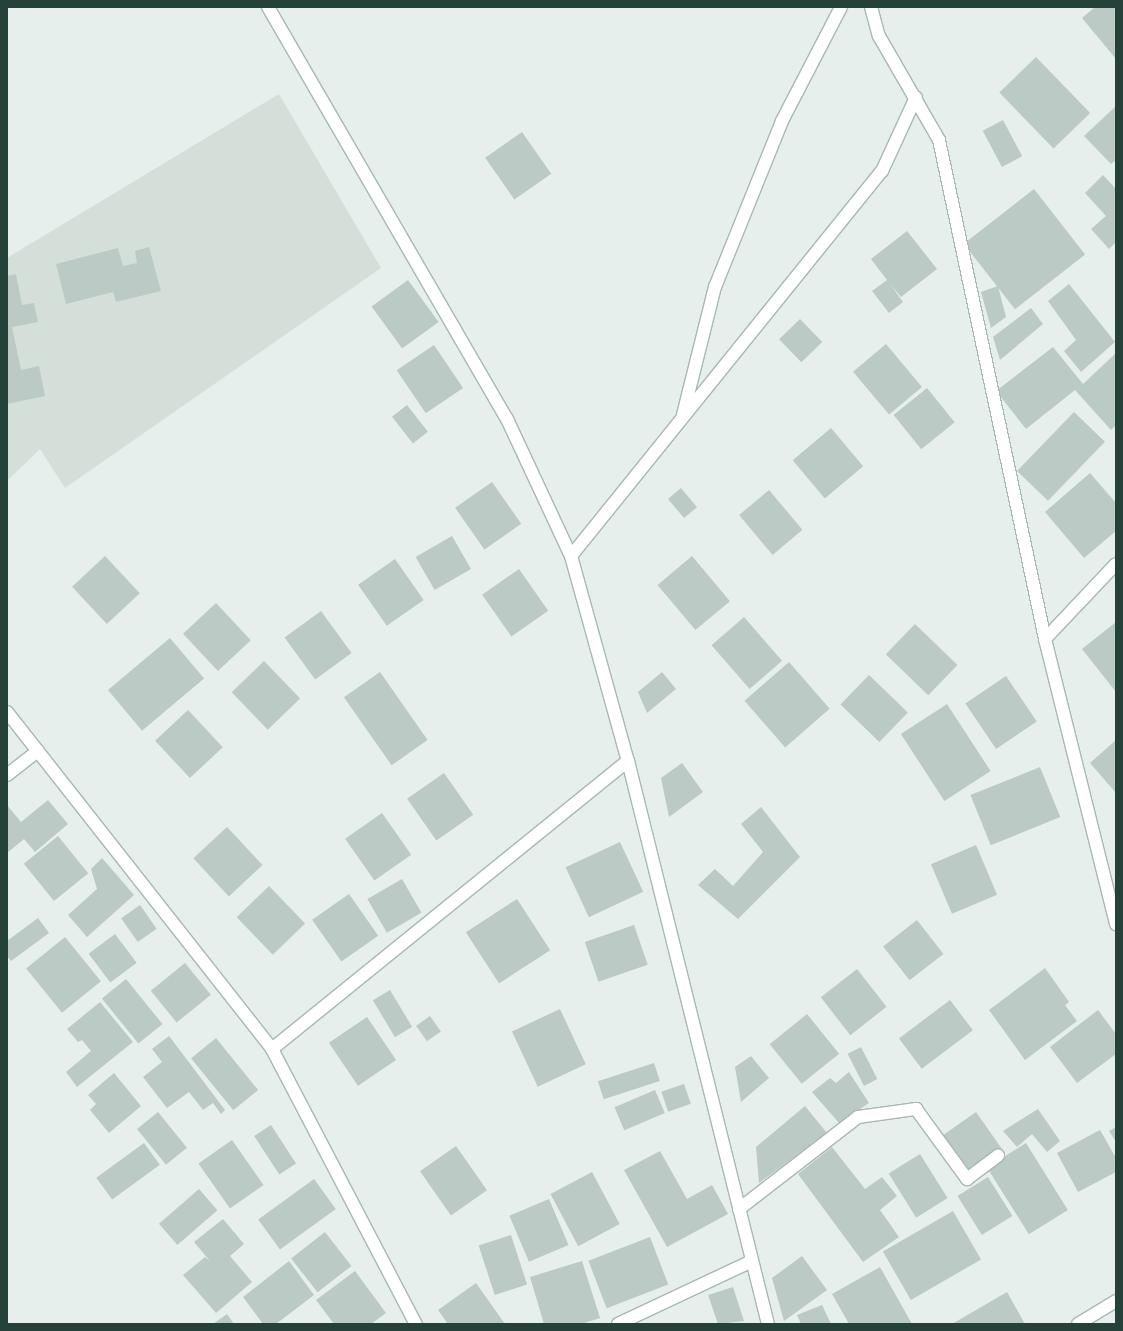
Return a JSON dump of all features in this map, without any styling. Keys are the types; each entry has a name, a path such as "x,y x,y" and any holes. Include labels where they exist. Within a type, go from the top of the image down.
{"street":[{"path":"268,7 508,419 571,556 628,761 768,1324"},
{"path":"682,419 714,287 782,121 841,7"},
{"path":"871,7 879,36 916,96 939,140 1045,639 1116,924"},
{"path":"571,556 882,171 916,96"},
{"path":"1045,639 1116,564"},
{"path":"7,712 272,1049 416,1324"},
{"path":"7,775 38,751"},
{"path":"272,1049 628,761"},
{"path":"739,1209 858,1117 916,1109 967,1179 998,1156"},
{"path":"618,1324 752,1261"},
{"path":"1078,1324 1116,1300"}],"shaded area":[{"path":"279,94 381,268 65,488 40,449 7,481 7,258"}],"building":[{"path":"1095,7 1116,7 1116,59 1082,18"},
{"path":"1036,57 1090,113 1053,149 999,92"},
{"path":"1116,106 1116,160 1111,164 1084,136"},
{"path":"1003,120 1022,156 1002,167 983,131"},
{"path":"522,132 551,174 514,200 485,158"},
{"path":"1103,175 1116,189 1116,242 1109,249 1091,229 1106,216 1085,193"},
{"path":"1034,189 1085,254 1015,309 964,244"},
{"path":"907,231 937,269 901,297 890,284 903,302 889,313 872,291 887,280 871,259"},
{"path":"149,247 161,291 116,302 113,292 66,304 56,264 118,248 123,266 137,263 135,251"},
{"path":"16,274 22,305 34,303 38,322 12,327 21,370 39,366 45,396 7,404 7,276"},
{"path":"408,280 439,322 402,349 372,306"},
{"path":"1069,284 1115,342 1081,372 1064,351 1076,340 1048,301"},
{"path":"998,286 1006,317 991,328 981,292"},
{"path":"1031,308 1043,324 1000,360 993,337"},
{"path":"800,319 822,342 801,362 779,339"},
{"path":"886,344 922,387 889,415 853,372"},
{"path":"434,345 463,388 426,413 397,370"},
{"path":"1053,347 1083,384 1116,353 1116,425 1111,430 1075,390 1026,429 996,391"},
{"path":"927,388 955,422 921,449 894,415"},
{"path":"407,405 428,432 413,443 392,417"},
{"path":"1074,412 1105,442 1048,501 1017,471"},
{"path":"831,428 863,466 825,498 793,460"},
{"path":"1090,473 1116,503 1116,531 1084,558 1045,512"},
{"path":"492,482 521,524 484,550 455,508"},
{"path":"681,488 697,507 684,518 668,499"},
{"path":"769,490 802,530 773,555 739,515"},
{"path":"452,536 471,569 435,590 416,557"},
{"path":"105,556 140,593 107,624 72,587"},
{"path":"692,556 730,601 695,630 658,585"},
{"path":"395,559 424,600 387,626 358,585"},
{"path":"519,569 548,611 511,637 482,595"},
{"path":"216,603 251,640 218,671 183,634"},
{"path":"321,611 352,653 315,680 285,637"},
{"path":"744,617 782,661 750,689 712,645"},
{"path":"1116,622 1116,692 1082,649"},
{"path":"915,624 957,665 928,695 886,654"},
{"path":"170,638 204,679 142,731 108,690"},
{"path":"264,661 300,698 268,730 232,692"},
{"path":"789,662 830,709 785,747 744,701"},
{"path":"380,672 428,740 392,765 344,697"},
{"path":"662,672 676,689 647,713 638,692"},
{"path":"869,675 908,713 879,742 841,704"},
{"path":"1006,676 1037,722 996,749 965,703"},
{"path":"947,704 991,771 944,801 901,734"},
{"path":"188,710 223,747 190,778 155,741"},
{"path":"1116,740 1116,793 1090,763"},
{"path":"682,763 703,792 669,817 661,778"},
{"path":"1040,767 1060,817 991,845 970,795"},
{"path":"444,773 473,815 436,841 407,799"},
{"path":"48,800 68,824 35,852 24,839 7,853 7,805 21,822"},
{"path":"761,807 800,857 738,919 698,885 715,869 733,886 763,852 741,824"},
{"path":"382,813 411,855 374,881 345,839"},
{"path":"227,827 262,865 229,896 193,858"},
{"path":"58,836 88,873 54,901 24,864"},
{"path":"620,842 643,892 589,917 566,867"},
{"path":"976,845 997,895 952,914 931,864"},
{"path":"102,858 134,895 87,937 68,915 97,889 91,869"},
{"path":"402,879 422,913 387,933 367,899"},
{"path":"269,886 305,923 273,955 237,917"},
{"path":"349,894 378,936 341,962 312,920"},
{"path":"517,899 550,950 499,983 466,932"},
{"path":"140,905 157,929 138,942 121,918"},
{"path":"38,918 49,933 11,961 7,956 7,941"},
{"path":"917,920 943,954 910,980 883,946"},
{"path":"634,925 648,965 599,982 585,942"},
{"path":"115,934 137,963 110,983 89,954"},
{"path":"65,937 101,981 62,1013 26,968"},
{"path":"185,963 211,995 177,1023 151,991"},
{"path":"1045,968 1069,1002 1065,1005 1077,1021 1025,1060 989,1010"},
{"path":"857,969 887,1007 850,1035 821,997"},
{"path":"126,979 163,1024 138,1044 102,999"},
{"path":"390,990 412,1027 395,1037 373,1000"},
{"path":"950,1000 973,1030 922,1069 899,1039"},
{"path":"100,1002 133,1042 77,1087 66,1072 91,1051 82,1040 78,1042 67,1029"},
{"path":"560,1009 586,1064 538,1087 512,1031"},
{"path":"1098,1010 1116,1034 1116,1054 1077,1083 1050,1047"},
{"path":"807,1014 839,1054 802,1084 770,1044"},
{"path":"430,1016 441,1032 427,1041 416,1026"},
{"path":"367,1017 396,1060 358,1086 329,1043"},
{"path":"169,1036 225,1110 221,1114 213,1103 203,1110 189,1092 167,1108 143,1077 162,1062 152,1049"},
{"path":"216,1038 258,1090 233,1110 191,1058"},
{"path":"861,1047 877,1079 864,1086 848,1054"},
{"path":"751,1056 769,1078 741,1102 735,1067"},
{"path":"654,1063 660,1081 604,1099 598,1081"},
{"path":"849,1072 869,1103 839,1123 812,1092 830,1078 836,1083"},
{"path":"114,1073 141,1106 109,1133 90,1110 96,1104 88,1095"},
{"path":"684,1084 691,1104 668,1112 661,1092"},
{"path":"655,1090 665,1113 624,1130 614,1107"},
{"path":"805,1106 827,1133 759,1183 756,1147"},
{"path":"1038,1109 1060,1141 1047,1152 1032,1134 1017,1147 1003,1131"},
{"path":"158,1112 187,1148 166,1165 137,1129"},
{"path":"976,1112 1002,1149 967,1174 941,1137"},
{"path":"271,1125 296,1164 279,1174 254,1136"},
{"path":"1116,1127 1116,1142 1109,1131"},
{"path":"1100,1130 1116,1158 1116,1172 1078,1192 1057,1153"},
{"path":"232,1140 264,1185 230,1209 198,1164"},
{"path":"144,1143 160,1165 112,1200 96,1178"},
{"path":"1026,1143 1068,1210 1029,1234 987,1167"},
{"path":"456,1146 487,1190 451,1215 420,1171"},
{"path":"832,1147 865,1189 882,1177 897,1196 880,1210 899,1237 863,1262 798,1174"},
{"path":"660,1151 687,1199 712,1185 728,1214 667,1247 624,1170"},
{"path":"920,1154 948,1198 916,1218 889,1174"},
{"path":"592,1172 620,1224 578,1246 551,1194"},
{"path":"988,1177 1012,1216 982,1235 957,1196"},
{"path":"314,1179 336,1209 280,1249 258,1220"},
{"path":"199,1189 217,1210 177,1245 159,1224"},
{"path":"549,1199 569,1245 529,1262 509,1216"},
{"path":"953,1211 981,1259 911,1300 883,1252"},
{"path":"223,1219 244,1244 230,1256 252,1282 216,1313 183,1275 205,1257 210,1261 194,1242"},
{"path":"325,1232 351,1266 318,1292 291,1258"},
{"path":"511,1235 527,1284 495,1295 479,1246"},
{"path":"650,1237 668,1285 607,1308 588,1261"},
{"path":"802,1256 827,1290 784,1321 772,1278"},
{"path":"289,1261 314,1295 276,1324 263,1324 243,1297"},
{"path":"582,1261 600,1318 581,1324 544,1324 530,1277"},
{"path":"880,1267 912,1324 849,1324 832,1294"},
{"path":"355,1271 386,1313 371,1324 334,1324 316,1300"},
{"path":"476,1283 505,1324 448,1324 438,1310"},
{"path":"733,1287 744,1321 718,1324 708,1295"},
{"path":"1007,1292 1025,1324 952,1324"},
{"path":"822,1305 831,1324 801,1324 797,1315"},
{"path":"227,1314 234,1324 213,1324"}]}
